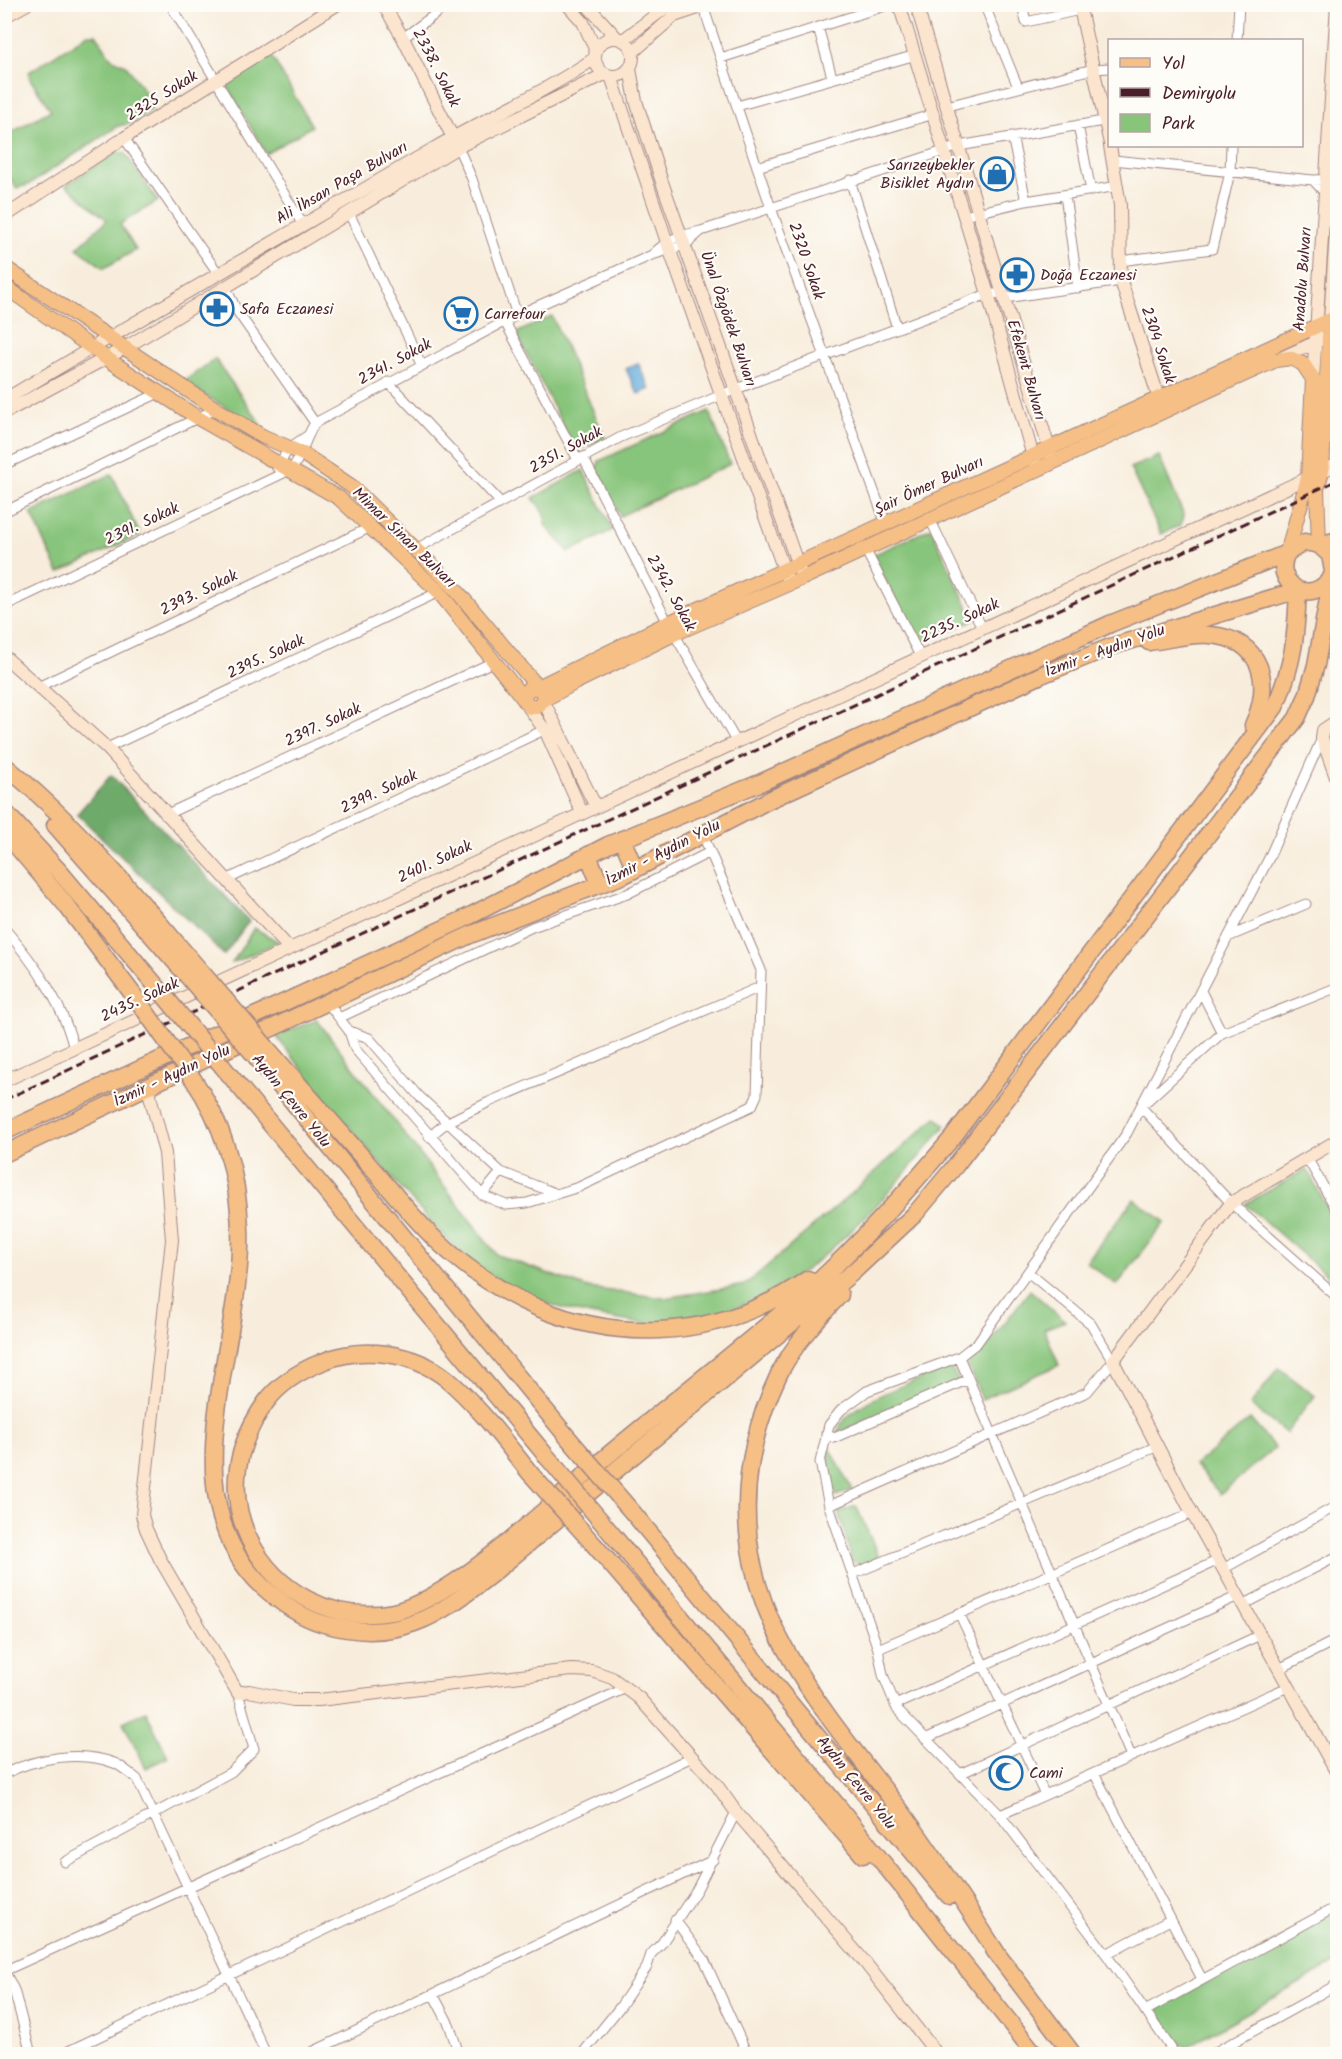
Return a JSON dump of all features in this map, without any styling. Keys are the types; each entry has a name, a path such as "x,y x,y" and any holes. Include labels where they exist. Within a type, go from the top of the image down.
{"highway":[{"path":"976,1982 596,1547 530,1473 446,1378 409,1359 372,1352 335,1356 299,1371 272,1394 250,1424 243,1443 236,1481 237,1504 254,1549 268,1568 302,1598 325,1608 356,1614 393,1612 424,1601 495,1551 810,1288 897,1204 953,1137 1275,707 1288,677 1296,646 1298,590 1286,578 1283,570 1287,553 1305,542 1319,544 1338,540"},
{"path":"1000,1958 932,1853 786,1652 766,1607 754,1568 746,1518 749,1462 780,1372 811,1325 915,1214 957,1165 1297,718 1307,696 1316,665 1334,578 1330,555 1319,544"},
{"name":"İzmir - Aydın Yolu","path":"4,1132 464,919 622,839 773,777 1110,624 1287,553"},
{"name":"İzmir - Aydın Yolu","path":"4,1154 470,935 635,869 702,833 1039,676 1110,647 1298,590 1312,592 1334,578"},
{"path":"1316,665 1338,610"},
{"path":"1110,647 1207,635 1226,637 1243,645 1254,657 1261,671 1263,691 1262,707 1237,758"},
{"path":"4,765 34,789 106,861 197,977"},
{"name":"Aydın Çevre Yolu","path":"4,771 197,977 259,1050 569,1439 634,1514 1000,1958 1073,2055"},
{"name":"Aydın Çevre Yolu","path":"4,812 59,871 163,994 841,1810 1035,2055"},
{"path":"4,831 66,905 141,1005 210,1104 227,1147 236,1184 240,1229 239,1273 215,1426 213,1478 220,1515 236,1553 253,1577 278,1601 307,1619 343,1629 380,1631 422,1622 457,1601 844,1279 915,1214"},
{"path":"622,839 635,869"},
{"path":"588,855 600,884"},
{"path":"259,1050 447,1250 497,1289 534,1308 578,1323 630,1331 673,1329 720,1321 761,1307 800,1285 855,1246"}],"main road":[{"name":"Mimar Sinan Bulvarı","path":"4,267 123,349 216,409 262,436 303,454 351,486 451,584 540,694"},
{"name":"Mimar Sinan Bulvarı","path":"4,285 106,358 198,418 280,462 339,498 439,592 525,702"},
{"name":"Şair Ömer Bulvarı","path":"1051,456 1158,398 1316,326 1334,326"},
{"name":"Anadolu Bulvarı","path":"1319,544 1317,489 1322,471 1334,326"},
{"path":"1276,360 1290,358 1303,364 1313,379"},
{"name":"Şair Ömer Bulvarı","path":"800,571 886,525 1163,412 1276,360"},
{"name":"Anadolu Bulvarı","path":"1287,553 1308,478 1313,379"},
{"name":"Şair Ömer Bulvarı","path":"525,702 524,696 527,690 540,694 672,628 786,577 865,549 930,519 1035,463"}],"street":[{"path":"4,17 27,4"},
{"path":"170,4 215,82 307,230"},
{"name":"2325 Sokak","path":"4,217 124,138 338,4"},
{"name":"2338. Sokak","path":"382,4 403,38 455,143"},
{"path":"403,38 449,4"},
{"path":"567,4 583,22 596,55 596,64 608,75 623,75 630,69 633,52 586,4"},
{"path":"596,55 604,41 620,39 670,4"},
{"path":"721,58 891,4"},
{"name":"Efekent Bulvarı","path":"899,4 988,294 1035,463"},
{"name":"Efekent Bulvarı","path":"916,4 1051,456"},
{"path":"984,4 1018,87"},
{"path":"1022,4 1026,22 1079,7"},
{"path":"1237,39 1239,4"},
{"name":"Anadolu Bulvarı","path":"1313,379 1316,326 1332,178 1337,4"},
{"path":"633,52 674,16 706,5"},
{"name":"2320 Sokak","path":"706,5 721,58 771,208 886,525"},
{"name":"2304 Sokak","path":"1079,7 1107,120"},
{"path":"818,27 832,77"},
{"name":"Ali İhsan Paşa Bulvarı","path":"106,358 225,286 307,230 573,74 596,55"},
{"path":"737,106 832,77 916,55"},
{"path":"947,106 1093,69 1108,68"},
{"name":"Ünal Özgödek Bulvarı","path":"630,69 636,101 683,240 800,571"},
{"name":"Ali İhsan Paşa Bulvarı","path":"92,348 218,273 307,230 349,213 455,143 608,75"},
{"name":"Ünal Özgödek Bulvarı","path":"608,75 786,577"},
{"path":"757,167 934,114"},
{"path":"668,246 701,231 850,180 959,146 1107,120"},
{"path":"1078,125 1091,191"},
{"path":"1012,136 1026,201"},
{"path":"124,138 218,273 237,311 315,423"},
{"path":"455,143 472,179 517,315"},
{"name":"2304 Sokak","path":"1110,147 1118,186 1121,282 1163,412"},
{"path":"1120,261 1212,249 1230,172 1232,147"},
{"path":"1113,160 1313,180 1332,178"},
{"path":"850,180 897,328"},
{"path":"1313,180 1331,193"},
{"path":"964,216 1026,201 1118,186"},
{"path":"1065,195 1078,288"},
{"name":"Anadolu Bulvarı","path":"1334,326 1338,201"},
{"path":"349,213 422,366"},
{"name":"2341. Sokak","path":"303,454 307,436 315,423 517,315 668,246"},
{"path":"988,294 1012,297 1121,282"},
{"name":"2351. Sokak","path":"416,549 621,438 723,394 988,294"},
{"name":"2342. Sokak","path":"505,322 736,741"},
{"name":"Şair Ömer Bulvarı","path":"1276,360 1315,342 1334,326"},
{"path":"4,400 92,348"},
{"path":"4,413 106,358"},
{"path":"388,382 501,503"},
{"path":"4,465 159,393"},
{"path":"4,512 216,409"},
{"path":"271,481 289,448 307,436"},
{"path":"292,470 303,454"},
{"name":"2235. Sokak","path":"596,807 1338,464"},
{"name":"2391. Sokak","path":"4,606 292,470"},
{"path":"930,519 983,630"},
{"name":"2393. Sokak","path":"40,686 370,527"},
{"path":"405,558 416,549"},
{"path":"865,549 921,658"},
{"path":"439,592 451,584"},
{"name":"2395. Sokak","path":"107,748 439,592"},
{"path":"4,656 107,748 165,815 288,948"},
{"name":"2397. Sokak","path":"165,815 493,662"},
{"name":"Mimar Sinan Bulvarı","path":"540,694 596,807"},
{"name":"Mimar Sinan Bulvarı","path":"525,702 544,730 582,813"},
{"path":"1174,2055 1106,1954 1000,1815 962,1773 925,1739 896,1705 883,1675 878,1648 830,1506 820,1462 829,1425 841,1410 867,1391 959,1357 976,1343 1029,1273 1127,1133 1269,858 1322,738 1323,730 1338,720"},
{"name":"2399. Sokak","path":"226,880 544,730"},
{"path":"1322,738 1338,783"},
{"name":"2401. Sokak","path":"288,948 596,807"},
{"path":"327,1002 349,1031 355,1049 429,1137 482,1195 506,1206 527,1203 579,1187 752,1106 757,1095 761,970 702,833"},
{"path":"339,1018 532,927 654,883 710,852"},
{"path":"1228,937 1306,904"},
{"path":"4,928 29,957 51,993 68,1023 74,1049"},
{"name":"2435. Sokak","path":"4,1081 288,948"},
{"path":"429,1137 446,1123 489,1102 760,987"},
{"path":"1141,1107 1222,1033 1338,987"},
{"path":"1201,991 1222,1033"},
{"path":"349,1031 369,1038 419,1096 501,1172 557,1194"},
{"path":"65,1862 231,1772 254,1749 238,1693 160,1559 142,1515 172,1240 165,1153 148,1088"},
{"path":"1141,1107 1231,1203 1338,1298"},
{"path":"830,1506 1087,1392 1113,1361 1231,1203 1338,1140"},
{"path":"1307,1158 1338,1212"},
{"path":"482,1195 501,1172"},
{"path":"1029,1273 1091,1323 1240,1601 1338,1775"},
{"path":"959,1357 1072,1624 1131,1756"},
{"path":"826,1434 834,1438 969,1379"},
{"path":"853,1574 1158,1446"},
{"path":"896,1705 1072,1624 1221,1564 1338,1505"},
{"path":"878,1648 1192,1513"},
{"path":"925,1739 1338,1556"},
{"path":"959,1613 1045,1795"},
{"path":"962,1773 1260,1635"},
{"path":"1279,1670 1338,1639"},
{"path":"238,1693 249,1691 293,1700 319,1700 571,1670 602,1675 639,1698 692,1757 863,1960 937,2055"},
{"path":"1000,1815 1288,1687"},
{"path":"31,2055 14,1990 5,1971 626,1688"},
{"path":"4,1774 17,1767 71,1755 115,1763 137,1779 266,2055"},
{"path":"62,2055 692,1757"},
{"path":"1094,1773 1202,1980"},
{"path":"582,2055 643,1973 651,1954 662,1943 697,1889 736,1812"},
{"path":"308,2055 713,1860"},
{"path":"1145,2011 1338,1906"},
{"path":"675,1920 704,1959 747,2055"},
{"path":"1106,1954 1170,1920"},
{"path":"1212,2055 1338,1984"},
{"path":"433,1994 449,2024 459,2055"}],"green space":[{"path":"88,34 96,34 111,58 126,65 151,101 152,109 132,123 118,126 28,185 16,188 5,169 5,136 51,110 30,79 29,72"},
{"path":"270,53 312,126 266,154 225,82"},
{"path":"116,152 125,153 158,201 120,224 136,250 104,268 77,248 107,220 66,185"},
{"path":"552,316 605,438 576,451 516,333"},
{"path":"215,359 261,424 258,427 183,382"},
{"path":"709,411 730,464 620,516 596,470 599,461"},
{"path":"1159,456 1184,516 1181,525 1161,534 1130,468"},
{"path":"583,470 613,530 569,552 545,525 545,514 533,498"},
{"path":"112,474 140,535 59,573 31,513"},
{"path":"931,528 974,620 917,645 873,555"},
{"path":"111,775 249,921 224,955 77,814"},
{"path":"254,928 279,942 232,963"},
{"path":"317,1020 497,1255 588,1288 665,1298 745,1285 936,1117 946,1125 855,1228 820,1259 783,1285 743,1306 699,1319 652,1324 630,1322 573,1311 523,1294 492,1277 459,1251 373,1156 275,1035"},
{"path":"1307,1169 1337,1226 1337,1284 1245,1204"},
{"path":"1134,1199 1165,1222 1117,1285 1086,1262"},
{"path":"1030,1290 1065,1321 1044,1329 1059,1365 982,1399 967,1363 986,1347"},
{"path":"947,1368 954,1372 959,1382 837,1433 843,1422 854,1411 868,1402 884,1393"},
{"path":"1279,1368 1315,1396 1286,1433 1250,1405"},
{"path":"1250,1419 1275,1448 1220,1494 1195,1465"},
{"path":"828,1444 852,1490 836,1496 829,1475"},
{"path":"856,1506 879,1557 863,1565 852,1562 839,1512"},
{"path":"146,1711 168,1757 146,1768 123,1722"},
{"path":"1337,1908 1337,1962 1187,2047 1180,2044 1157,2012 1158,2008"}],"water":[{"path":"638,363 650,389 638,394 626,369"}],"railway":[{"path":"4,1100 1338,480"}],"place":[{"name":"Sarızeybekler Bisiklet Aydın","path":"997,174"},
{"name":"Doğa Eczanesi","path":"1017,275"},
{"name":"Safa Eczanesi","path":"217,309"},
{"name":"Carrefour","path":"461,314"},
{"name":"Cami","path":"1006,1773"}]}
